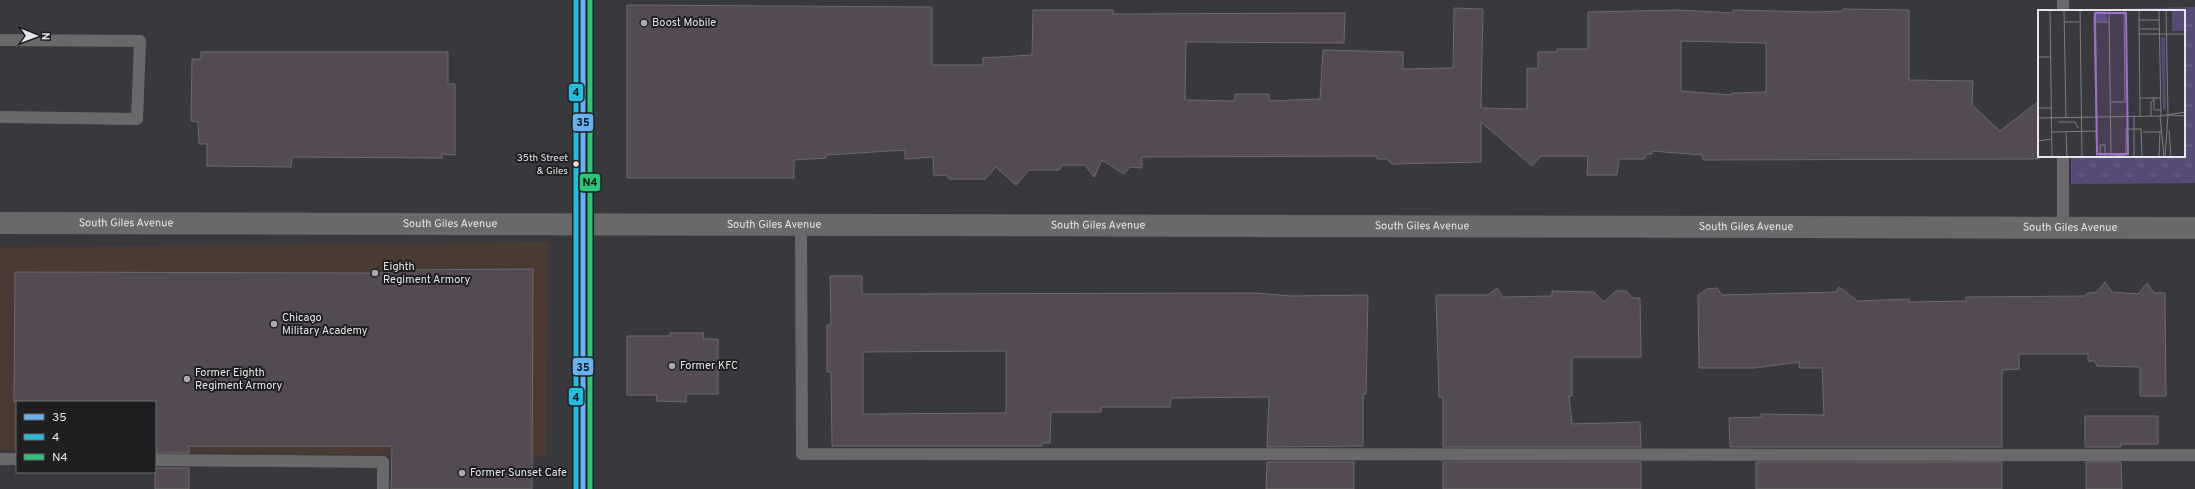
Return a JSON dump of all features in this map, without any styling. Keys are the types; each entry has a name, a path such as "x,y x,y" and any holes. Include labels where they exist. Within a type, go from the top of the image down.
{"main road":[{"path":"583,0 583,489"}],"street":[{"name":"South Giles Avenue","path":"0,223 2195,228"}],"lane":[{"path":"0,40 140,41 137,119 0,117"},
{"path":"2063,157 2063,228"},
{"path":"801,224 802,454 2195,455"},
{"path":"0,459 16,459"},
{"path":"156,460 383,462 383,489"}],"shaded area":[{"name":"Chicago Military Academy","path":"549,242 546,457 156,452 156,401 16,401 16,451 0,450 0,247"}],"green space":[{"path":"2195,7 2195,183 2071,184 2071,157 2185,157 2185,10 2071,10"}],"building":[{"path":"627,5 932,7 932,65 983,65 983,58 1032,55 1033,10 1113,10 1113,14 1345,13 1344,43 1186,42 1185,100 1235,101 1235,94 1269,94 1269,101 1320,99 1323,50 1403,52 1403,69 1453,68 1454,8 1483,9 1481,108 1527,109 1527,68 1538,69 1538,52 1557,52 1557,49 1588,49 1588,12 1679,10 1733,13 1733,10 1815,12 1843,11 1843,9 1909,10 1909,80 1973,81 1972,105 2000,131 2038,102 2039,159 1703,160 1702,155 1652,151 1652,154 1647,154 1644,159 1619,159 1617,175 1587,175 1588,156 1541,156 1532,166 1481,122 1481,162 1392,164 1387,159 1377,159 1377,156 1142,157 1142,168 1130,167 1124,174 1102,160 1094,177 1085,165 1063,165 1059,170 1029,170 1016,185 996,167 985,179 949,179 946,175 934,176 933,157 905,159 905,150 826,155 826,158 794,160 794,178 627,178","holes":["1681,41 1766,43 1766,92 1732,93 1732,95 1681,91"]},
{"path":"201,52 448,52 448,84 455,84 455,155 442,154 442,158 292,157 291,167 207,166 207,144 199,144 198,122 191,121 192,59 201,59"},
{"name":"Chicago Military Academy","path":"533,269 532,489 391,489 392,446 189,446 189,453 156,453 156,401 14,402 15,272 389,273 389,270"},
{"path":"830,276 862,276 862,294 1256,293 1291,296 1368,295 1366,394 1363,394 1363,446 1267,447 1269,397 1171,398 1170,407 1101,407 1101,412 1051,412 1050,443 1042,443 1042,446 832,446 831,372 827,372 827,325 831,325","holes":["1006,351 1006,413 863,414 863,352"]},
{"path":"2105,282 2112,292 2138,294 2147,283 2154,293 2165,293 2166,396 2140,396 2140,367 2097,366 2095,361 2088,361 2088,354 2019,354 2019,369 2002,370 2002,447 1730,447 1729,418 1761,417 1761,414 1824,415 1822,368 1799,368 1800,362 1754,368 1699,368 1698,295 1707,289 1717,288 1722,295 1836,292 1839,287 1858,301 1909,299 1909,302 1966,301 1966,297 2085,296 2088,293 2097,292"},
{"path":"1497,288 1503,297 1552,296 1552,291 1594,292 1604,302 1616,291 1626,291 1633,298 1640,298 1641,357 1572,357 1572,396 1569,396 1572,424 1640,422 1641,447 1443,447 1443,397 1439,397 1436,295 1488,295"},
{"name":"Former KFC","path":"670,333 704,333 703,339 718,339 718,394 686,394 686,402 656,401 657,395 627,395 627,336 670,336"},
{"path":"2085,416 2158,416 2158,444 2121,444 2121,447 2085,447"},
{"path":"1267,462 1354,462 1354,489 1266,489"},
{"path":"1443,462 1641,462 1641,489 1443,489"},
{"path":"1756,462 2002,462 2002,489 1756,489"},
{"path":"2086,462 2121,462 2122,489 2086,489"},
{"path":"156,468 189,468 189,489 155,489"}],"transit line":[{"name":"4","path":"576,0 576,489"},
{"name":"35","path":"583,0 583,489"},
{"name":"N4","path":"590,0 590,489"}],"place":[{"name":"Boost Mobile","path":"644,23"},
{"name":"35th Street & Giles","path":"576,164"},
{"name":"Eighth Regiment Armory","path":"375,273"},
{"name":"Chicago Military Academy","path":"274,324"},
{"name":"Former KFC","path":"672,366"},
{"name":"Former Eighth Regiment Armory","path":"187,379"},
{"name":"Former Sunset Cafe","path":"462,473"}]}
